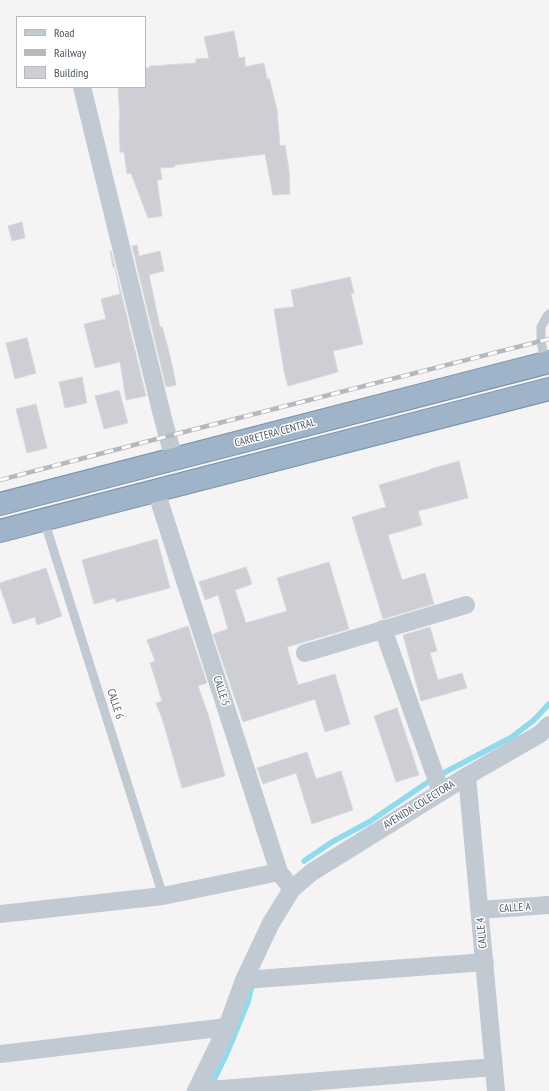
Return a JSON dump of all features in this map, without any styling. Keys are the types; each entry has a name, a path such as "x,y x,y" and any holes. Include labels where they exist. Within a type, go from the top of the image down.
{"highway":[{"name":"CARRETERA CENTRAL","path":"0,504 547,362"},
{"path":"0,531 549,389"}],"street":[{"path":"82,88 174,459"},
{"name":"CALLE 5","path":"156,491 279,872 292,889"},
{"path":"305,653 466,604"},
{"path":"383,629 441,792"},
{"name":"AVENIDA COLECTORA","path":"197,1091 227,1027 244,980 271,923 292,889 312,872 467,776 540,734 549,725"},
{"name":"CALLE 4","path":"467,776 496,1091"},
{"path":"0,914 163,896 279,872"},
{"name":"CALLE A","path":"480,910 549,905"},
{"path":"244,980 485,962"},
{"path":"0,1054 227,1027"},
{"path":"197,1091 494,1067"}],"lane":[{"path":"547,362 541,341 540,328 549,314"},
{"name":"CALLE 6","path":"44,520 163,896"}],"building":[{"path":"234,31 239,58 245,57 245,67 264,63 267,79 269,78 277,110 280,146 285,145 290,177 290,194 273,195 265,154 175,165 175,167 160,168 162,179 157,180 162,216 148,218 131,173 127,174 124,152 120,152 118,88 146,88 146,68 150,68 150,66 196,63 196,59 209,58 204,37"},
{"path":"22,222 25,238 12,241 8,226"},
{"path":"137,245 139,256 160,251 164,271 149,275 160,327 162,327 167,344 176,385 166,387 132,246"},
{"path":"111,251 115,267 113,267"},
{"path":"115,269 146,396 126,400 120,362 95,368 84,324 106,319 101,299 120,294"},
{"path":"350,277 354,293 351,294 363,344 333,351 338,372 288,386 284,371 274,309 294,307 291,290"},
{"path":"27,338 36,373 15,379 6,343"},
{"path":"82,377 87,403 65,408 59,382"},
{"path":"119,390 128,423 104,429 95,396"},
{"path":"36,404 47,448 27,453 16,409"},
{"path":"459,461 468,498 418,511 422,525 388,535 402,580 425,573 434,604 383,619 352,517 386,507 379,485"},
{"path":"157,539 170,588 116,602 115,598 94,604 82,560"},
{"path":"329,562 349,629 287,647 298,685 335,674 350,724 325,732 315,699 243,722 213,634 228,629 218,595 205,600 199,582 246,567 252,584 235,590 246,623 287,611 277,578"},
{"path":"46,568 62,616 37,625 35,617 13,624 0,587 0,583"},
{"path":"188,626 207,683 198,686 208,714 225,776 182,788 162,718 156,703 162,701 150,663 155,661 147,640"},
{"path":"430,627 437,651 430,653 438,680 462,673 467,688 421,701 403,635"},
{"path":"397,708 419,775 396,782 374,716"},
{"path":"307,752 316,779 341,771 353,810 312,824 296,773 263,784 257,768"}],"waterway":[{"path":"304,861 332,842 369,822 434,778 512,737 534,720 549,704"},
{"path":"211,1086 228,1051 248,1002 253,981"}],"railway":[{"path":"0,480 549,339"}]}
